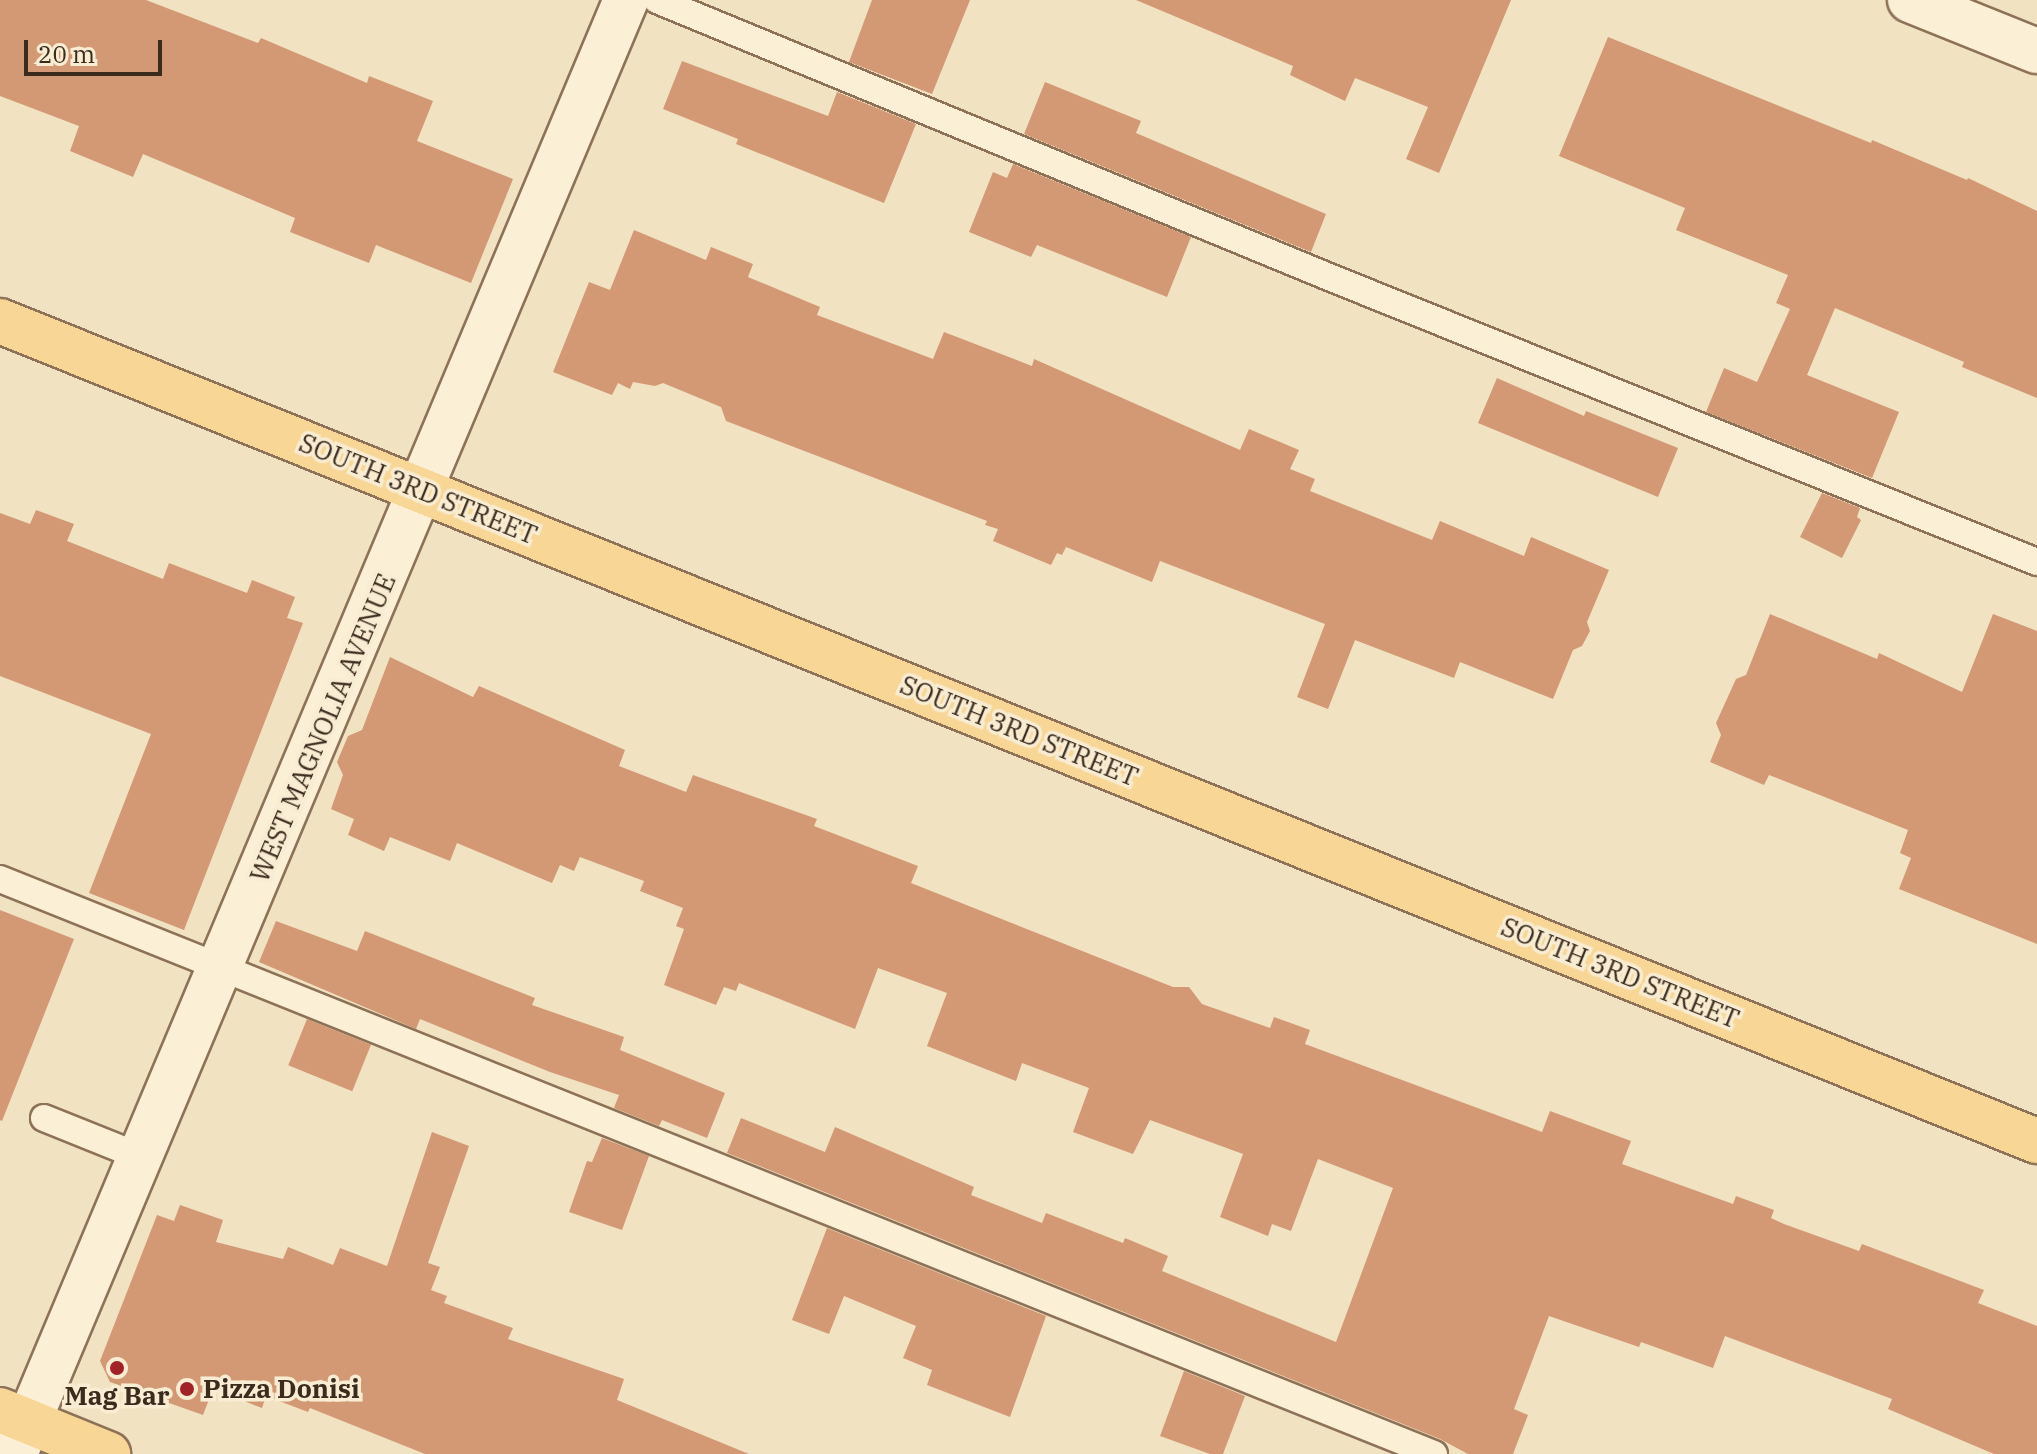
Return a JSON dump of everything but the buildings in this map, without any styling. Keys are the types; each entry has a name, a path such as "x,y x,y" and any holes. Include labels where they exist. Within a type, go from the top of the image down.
{"main road":[{"name":"SOUTH 3RD STREET","path":"0,321 2037,1141"},
{"path":"15,1429 108,1454"}],"street":[{"name":"WEST MAGNOLIA AVENUE","path":"15,1429 141,1157 626,0"},
{"path":"1910,0 2037,51"}],"lane":[{"path":"657,0 1358,289 2037,562"},
{"path":"0,879 1397,1447 1434,1454"},
{"path":"44,1118 141,1157"}],"place":[{"name":"Mag Bar","path":"117,1368"},
{"name":"Pizza Donisi","path":"187,1389"}]}
